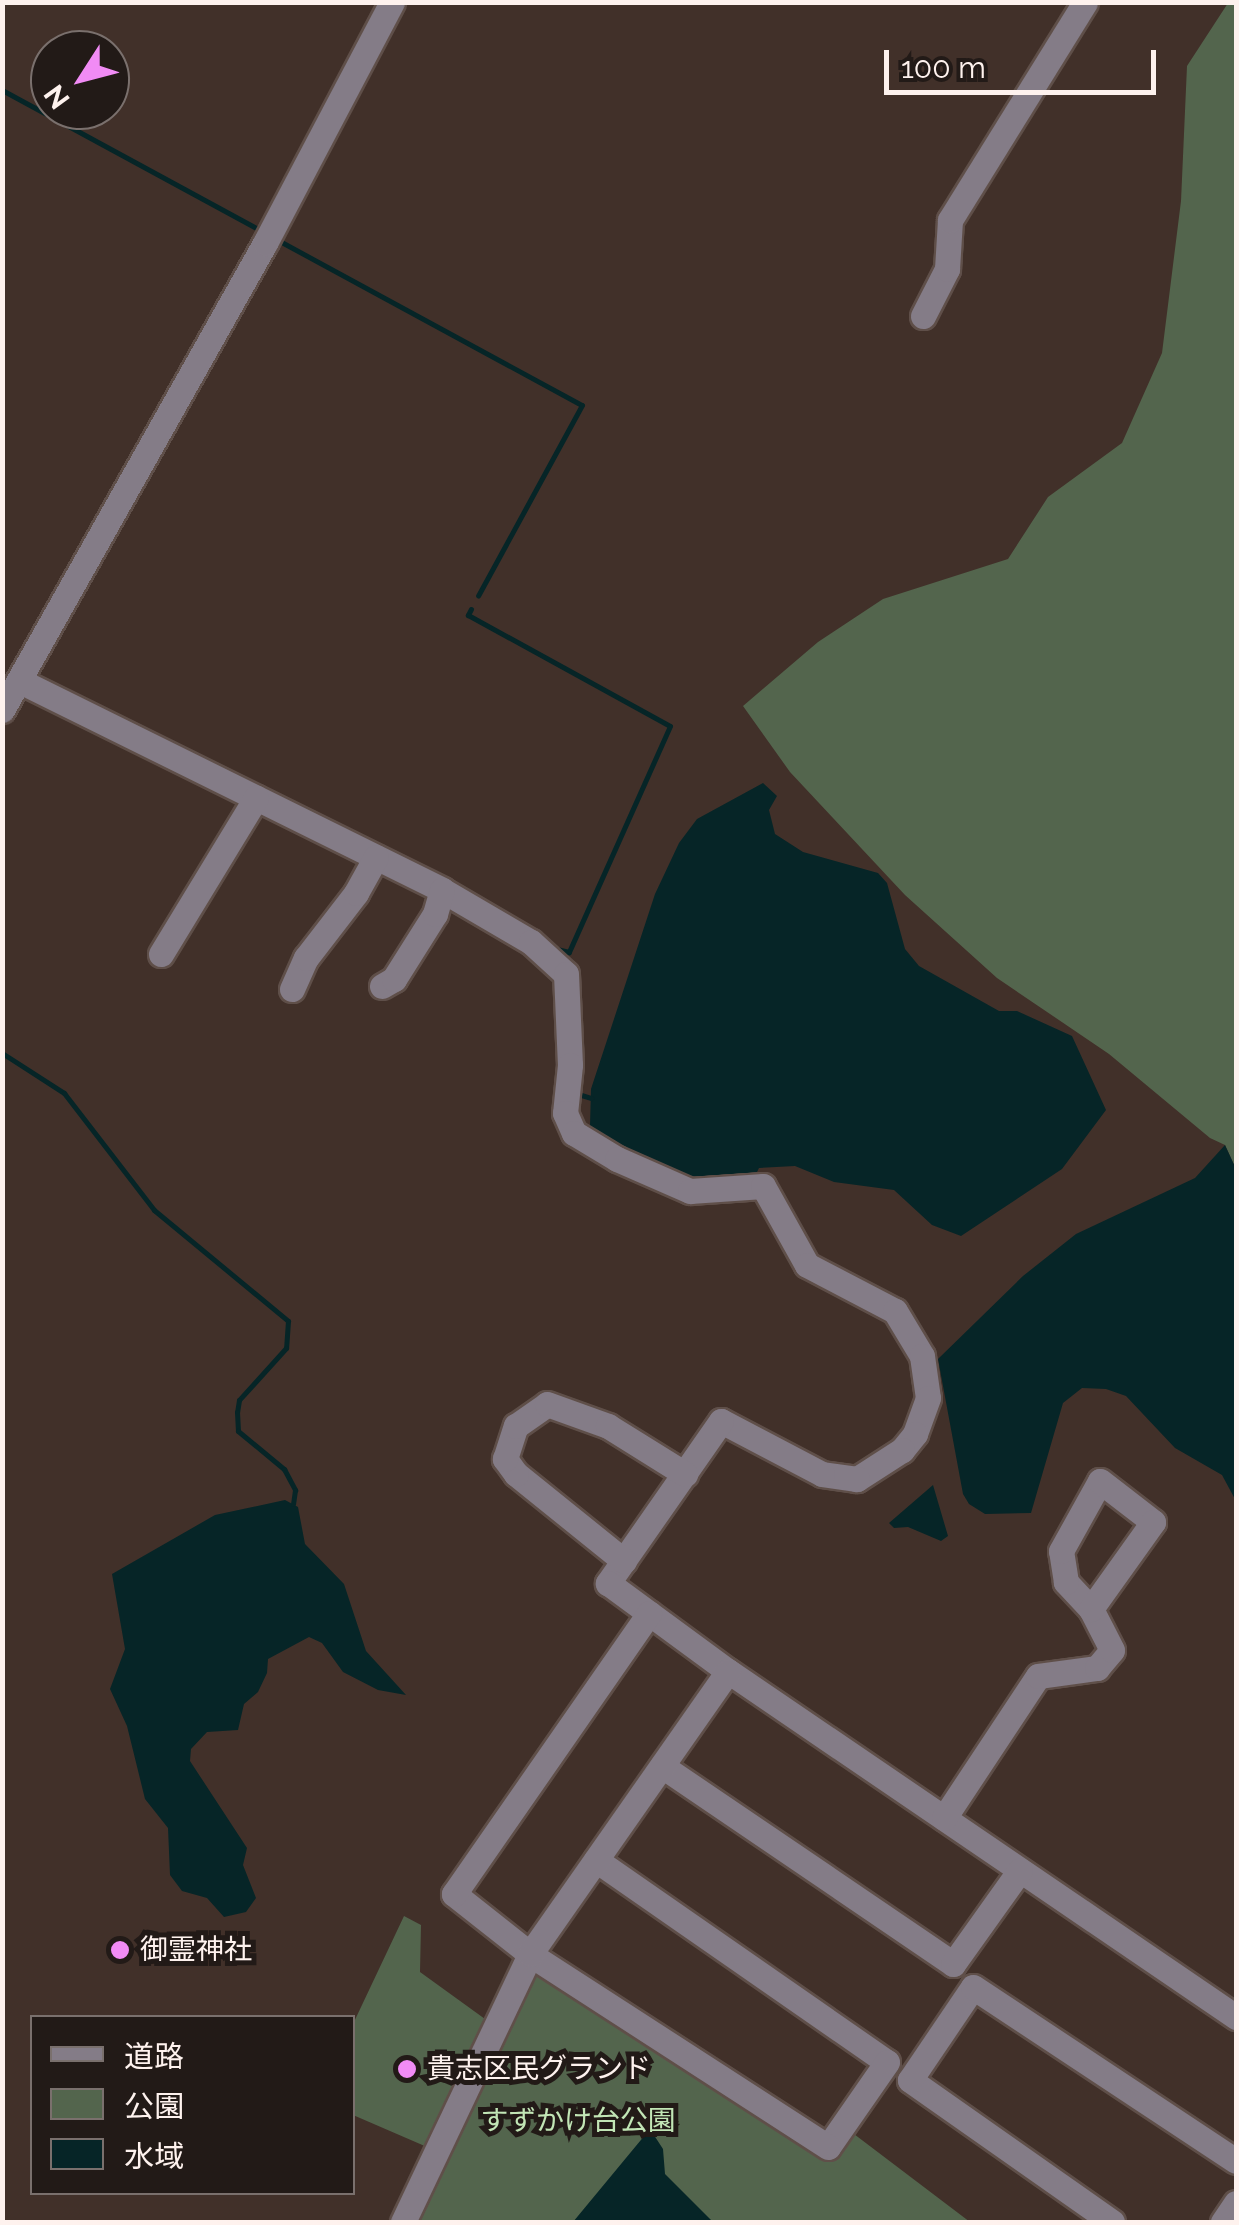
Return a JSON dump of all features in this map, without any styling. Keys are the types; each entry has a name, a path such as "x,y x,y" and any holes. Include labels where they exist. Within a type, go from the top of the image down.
{"street":[{"path":"2,710 270,236 392,2"},
{"path":"922,316 948,270 950,220 1085,2"},
{"path":"20,681 442,890 532,942 566,974 570,1064 564,1112 574,1133 618,1159 690,1191 764,1186 807,1266 895,1311 922,1356 928,1398 915,1434 902,1450 857,1480 822,1474 721,1421 608,1583 728,1671 1236,2017"},
{"path":"161,954 256,798"},
{"path":"292,989 306,958 356,893 376,857"},
{"path":"382,986 394,979 435,914 442,890"},
{"path":"624,1561 516,1474 505,1458 516,1426 547,1404 608,1426 684,1474"},
{"path":"944,1818 1038,1676 1097,1668 1112,1650 1091,1609 1066,1582 1062,1551 1100,1480 1153,1522 1091,1609"},
{"path":"596,1860 887,2062 828,2148 530,1954 454,1894 649,1613"},
{"path":"404,2222 530,1954 728,1671"},
{"path":"662,1766 953,1964 1020,1870"},
{"path":"1112,2222 910,2080 973,1987 1236,2161"},
{"path":"1223,2222 1236,2203"}],"green space":[{"path":"1228,3 1236,3 1236,1169 1225,1145 1210,1138 1109,1054 997,978 905,895 790,772 743,706 818,642 883,599 1008,559 1048,497 1122,443 1162,353 1181,201 1187,66"},
{"name":"貴志区民グランド","path":"404,1916 421,1925 420,1972 485,2019 427,2147 355,2116 355,2020"},
{"name":"すずかけ台公園","path":"535,1974 829,2158 850,2131 970,2222 420,2222"}],"water":[{"path":"763,783 777,796 769,810 775,834 803,852 878,873 887,883 905,949 919,966 999,1011 1017,1011 1072,1036 1106,1110 1062,1169 961,1236 932,1225 894,1190 834,1182 795,1166 759,1168 752,1182 695,1184 600,1138 590,1126 591,1089 655,894 679,843 697,819"},
{"path":"1225,1145 1236,1169 1236,1501 1222,1475 1175,1448 1126,1396 1106,1389 1082,1388 1063,1403 1031,1513 985,1514 969,1504 963,1494 938,1359 1023,1276 1076,1234 1195,1178"},
{"path":"933,1485 948,1536 941,1541 908,1527 894,1528 889,1523"},
{"path":"285,1500 298,1507 305,1544 344,1584 366,1651 406,1695 378,1690 343,1672 322,1643 309,1637 268,1659 267,1673 258,1692 244,1704 238,1730 207,1732 191,1749 190,1761 247,1848 243,1865 256,1898 246,1912 224,1917 207,1898 182,1891 170,1875 168,1828 145,1799 127,1726 110,1689 125,1649 112,1574 215,1515"},
{"path":"650,2129 663,2149 665,2174 713,2222 573,2222"}],"waterway":[{"path":"2,90 260,230"},
{"path":"274,238 582,405 478,596"},
{"path":"471,609 468,615 670,726 569,952 553,948"},
{"path":"2,1053 64,1093 154,1210 288,1321 286,1348 239,1400 237,1412 238,1431 284,1469 295,1490 293,1504"},
{"path":"578,1094 591,1098"}],"place":[{"name":"御霊神社","path":"120,1950"},
{"name":"貴志区民グランド","path":"407,2069"}]}
